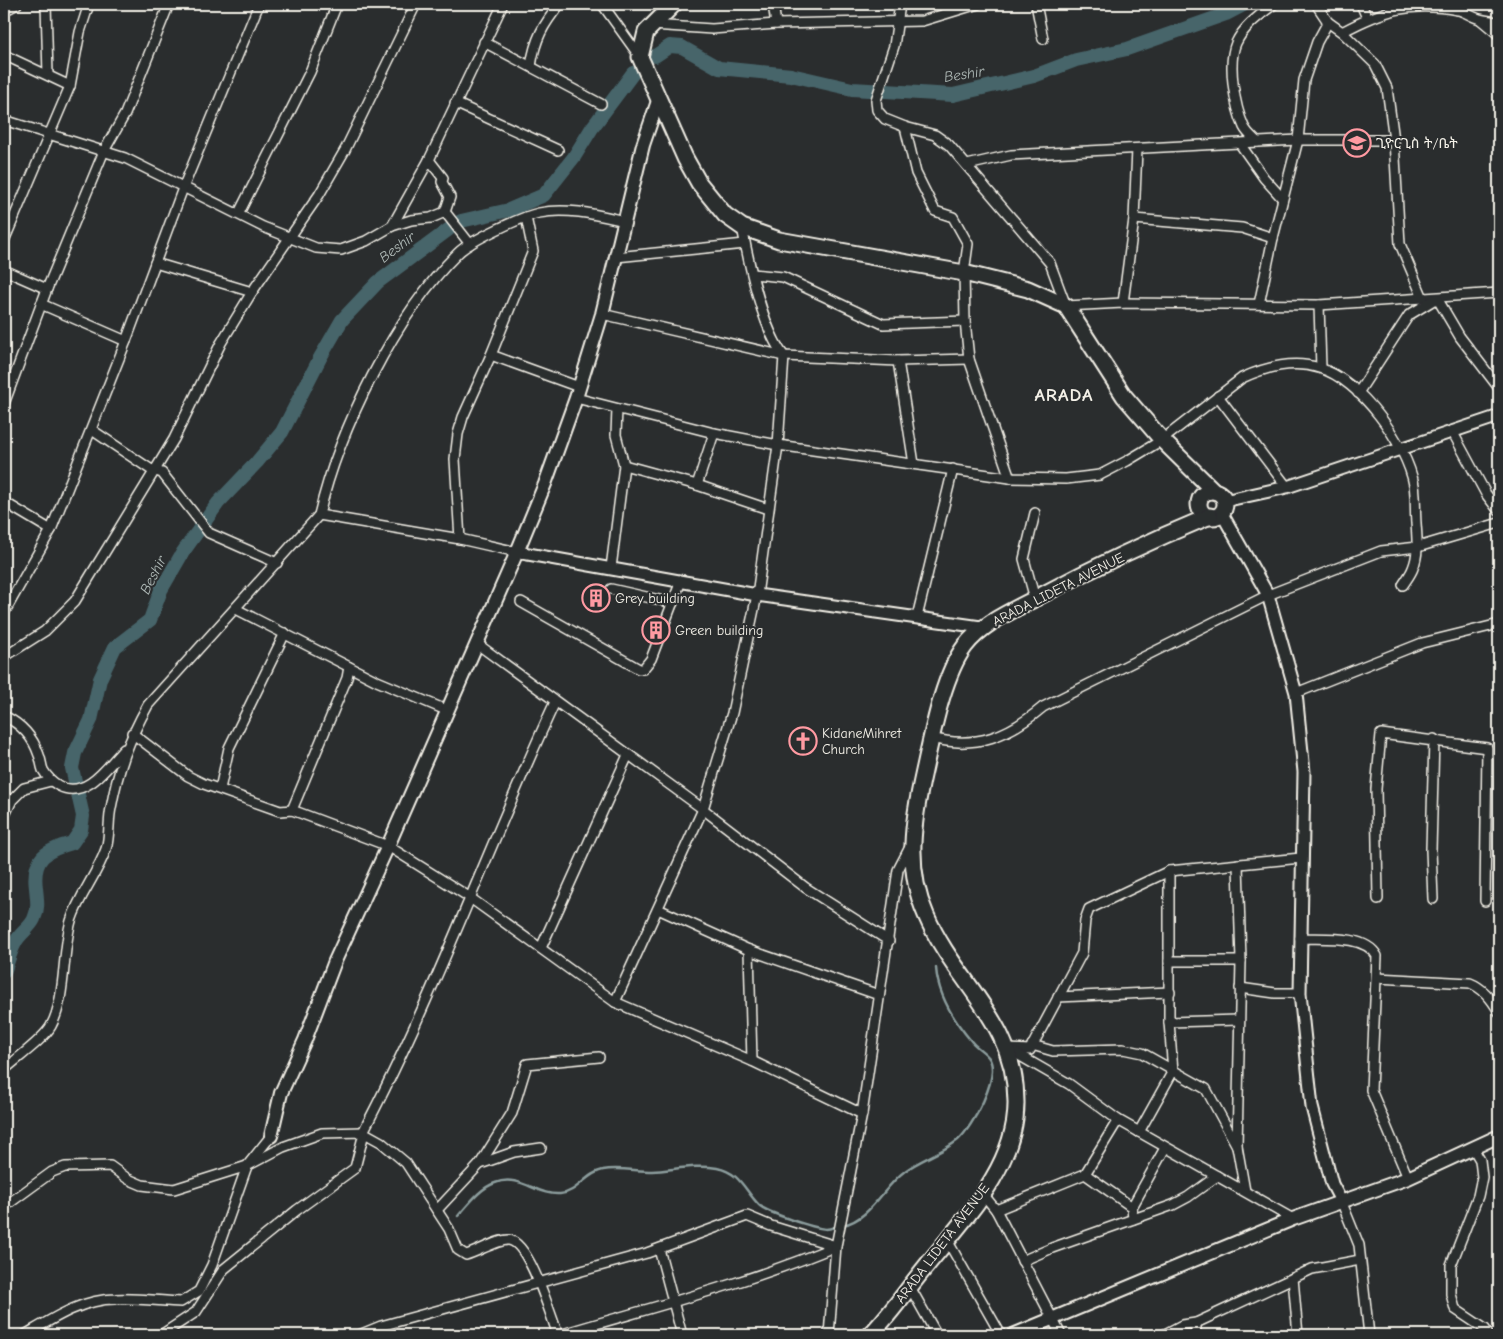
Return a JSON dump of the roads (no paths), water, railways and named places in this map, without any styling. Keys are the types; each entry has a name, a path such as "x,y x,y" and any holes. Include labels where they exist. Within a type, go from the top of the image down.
{"highway":[{"path":"674,4 646,32 640,57 658,101 698,183 725,215 742,227 779,240 964,273 1028,289 1066,306 1124,396 1190,469 1218,505 1200,510 1190,469"},
{"name":"ARADA LIDETA AVENUE","path":"870,1335 983,1194 1006,1152 1013,1131 1016,1102 1008,1049 985,1005 940,945 915,886 911,844 916,805 949,675 963,648 981,627 1088,571 1176,530 1218,505 1204,493 1176,530"}],"main road":[{"path":"271,1136 281,1093 305,1040 335,961 388,846 446,710 517,552 577,392 602,314 642,145 658,101"},
{"path":"1013,1335 1293,1219 1408,1178 1499,1136"}],"street":[{"path":"4,11 17,4"},
{"path":"46,4 48,75"},
{"path":"4,240 70,86 80,32 90,4"},
{"path":"4,404 6,393 41,304 104,151 125,114 169,4"},
{"path":"4,613 51,530 92,430 183,188 259,4"},
{"path":"239,213 310,72 337,4"},
{"path":"4,657 46,630 75,601 184,420 221,343 252,292 290,239 345,150 416,4"},
{"path":"392,226 429,160 503,4"},
{"path":"531,66 535,41 543,26 560,4"},
{"path":"602,4 640,57"},
{"path":"773,4 776,24"},
{"path":"900,4 899,22 894,46 876,100 881,116 905,127 935,135 949,145 1050,263 1066,306 1124,303 1319,305 1499,293"},
{"path":"652,25 712,29 776,24 922,22 978,4"},
{"path":"1036,4 1043,38"},
{"path":"1257,142 1245,130 1241,119 1234,87 1232,62 1236,44 1248,25 1274,4"},
{"path":"1316,4 1328,22 1342,32 1375,64 1387,88 1394,140 1400,244 1423,298"},
{"path":"1361,4 1367,18"},
{"path":"1342,32 1367,18 1394,8 1424,4 1460,11 1481,20 1499,34"},
{"path":"1481,20 1499,22"},
{"path":"1259,304 1282,198 1298,140 1304,80 1317,42 1328,22"},
{"path":"484,42 602,104"},
{"path":"4,55 70,86"},
{"path":"456,103 558,150"},
{"path":"4,120 125,158 290,239 316,248 341,250 366,241 392,226 411,220 431,218 445,212 450,197 442,182 443,178 429,160"},
{"path":"905,127 916,173 936,211 953,217 968,244 964,273 965,321 969,359 1010,478"},
{"path":"967,165 1011,155 1298,140 1394,140"},
{"path":"1240,144 1264,178 1282,198"},
{"path":"1124,303 1134,219 1137,149"},
{"path":"445,212 470,244"},
{"path":"4,1070 51,1027 60,996 62,967 71,922 81,896 106,848 110,808 126,748 132,733 148,705 319,515 327,481 357,407 392,342 431,283 470,244 539,213 589,213 625,221"},
{"path":"460,539 455,459 458,434 463,417 491,355 533,251 526,218"},
{"path":"1134,219 1242,228 1273,238"},
{"path":"615,1002 703,809 732,713 757,595 778,445 784,356 774,344 753,274 742,227"},
{"path":"616,257 745,244"},
{"path":"155,263 252,292"},
{"path":"4,270 47,290"},
{"path":"753,274 778,276 797,283 883,324 965,321"},
{"path":"1437,298 1460,337 1499,388"},
{"path":"1358,393 1409,315 1437,298"},
{"path":"41,304 126,341"},
{"path":"1319,305 1321,368"},
{"path":"602,314 784,356 898,361 969,359"},
{"path":"491,355 617,408 714,433 778,445 1010,478 1066,479 1100,475 1128,461 1162,440 1242,378 1269,368 1301,364 1321,368 1344,380 1358,393 1381,419 1402,450 1414,484 1418,547 1413,568 1403,585"},
{"path":"898,361 914,464"},
{"path":"1218,396 1287,487"},
{"path":"611,568 624,465 616,436 617,408"},
{"path":"1369,1335 1359,1245 1332,1184 1312,1107 1300,993 1304,772 1296,693 1268,595 1218,505 1287,487 1499,416"},
{"path":"92,430 155,471 162,473 196,519 209,533 277,563"},
{"path":"1452,431 1486,494 1499,511"},
{"path":"697,485 714,433"},
{"path":"624,465 697,485 768,509"},
{"path":"916,617 953,469"},
{"path":"4,502 51,530"},
{"path":"1034,513 1024,559 1035,599"},
{"path":"319,515 460,539 517,552 757,595 981,627"},
{"path":"932,738 946,742 983,741 1021,726 1043,707 1268,595 1381,551 1418,547 1499,523"},
{"path":"521,602 639,669 647,667 681,581"},
{"path":"611,589 673,603"},
{"path":"236,609 350,667 446,710"},
{"path":"1296,693 1422,643 1499,624"},
{"path":"220,789 229,748 285,633"},
{"path":"476,643 703,809 806,888 889,941"},
{"path":"292,810 350,667"},
{"path":"161,1335 196,1312 224,1269 297,1210 355,1168 364,1132 391,1079 514,790 555,702"},
{"path":"4,716 23,729 33,740 43,770 51,781 65,789 85,787 96,780 126,748"},
{"path":"132,733 188,776 280,811 292,810 388,846 469,897 615,1002 752,1061 862,1114"},
{"path":"1378,899 1376,789 1381,734 1434,739 1487,748 1485,901"},
{"path":"1432,899 1431,850 1434,739"},
{"path":"541,948 628,755"},
{"path":"4,817 16,794 24,788 51,781"},
{"path":"829,1335 836,1246 862,1114 898,870 911,844"},
{"path":"1008,1049 1030,1050 1082,953 1085,920 1089,909 1168,871 1301,858"},
{"path":"1238,864 1241,961 1237,1146 1245,1191"},
{"path":"1139,1132 1172,1071 1169,1022 1168,871"},
{"path":"658,909 749,950 879,995"},
{"path":"1300,938 1360,942 1373,948 1377,956 1372,1096 1408,1178"},
{"path":"749,950 752,1061"},
{"path":"1169,961 1241,961"},
{"path":"1377,978 1470,983 1476,985 1493,1002 1499,1012"},
{"path":"1240,988 1275,993 1300,993"},
{"path":"1058,997 1170,992"},
{"path":"1169,1022 1239,1020"},
{"path":"1032,1045 1053,1051 1134,1050 1206,1089 1237,1146"},
{"path":"1008,1049 1069,1084 1118,1120 1293,1219"},
{"path":"437,1210 480,1164 512,1113 527,1064 599,1057"},
{"path":"996,1210 1085,1174 1118,1120"},
{"path":"4,1207 52,1172 65,1167 110,1166 128,1179 142,1185 174,1189 248,1166 282,1147 322,1133 364,1132 381,1142 406,1163 450,1229 458,1250 466,1255 495,1243 509,1240 516,1243 526,1255 559,1335 784,1268 836,1246"},
{"path":"25,1335 75,1308 96,1301 113,1298 181,1302 191,1298 199,1291 212,1265 248,1166 271,1136"},
{"path":"480,1164 514,1152 541,1148"},
{"path":"1133,1218 1132,1207 1165,1148"},
{"path":"1473,1148 1480,1160 1482,1178 1478,1196 1451,1264 1451,1294 1455,1309 1485,1329 1488,1335"},
{"path":"1085,1174 1132,1207"},
{"path":"1022,1261 1052,1248 1173,1205 1218,1176"},
{"path":"983,1194 996,1210 1061,1335"},
{"path":"359,1335 381,1326 659,1249 747,1216 771,1226 836,1246"},
{"path":"946,1240 1001,1335"},
{"path":"659,1249 682,1335"},
{"path":"1163,1335 1182,1325 1196,1324 1312,1269 1360,1260"},
{"path":"1293,1278 1298,1335"},
{"path":"910,1287 936,1335"},
{"path":"1196,1324 1196,1335"}],"waterway":[{"name":"Beshir","path":"655,56 670,46 682,47 719,68 791,75 852,89 953,95 1034,76 1076,60 1127,49 1226,14 1245,4"},
{"name":"Beshir","path":"461,221 509,210 544,195 574,157 592,128 633,73"},
{"name":"Beshir","path":"4,972 15,943 36,915 35,878 39,862 48,852 72,843 81,830 83,816 72,768 75,753 91,720 100,679 115,647 150,620 161,590 183,552 218,503 257,462 282,432 342,320 378,282 448,230"},
{"path":"843,1225 853,1222 861,1216 905,1171 958,1140 977,1114 988,1089 992,1066 989,1058 972,1042 948,1008 940,988 936,968"},
{"path":"458,1216 484,1189 504,1181 512,1181 544,1192 560,1194 572,1190 592,1175 603,1170 652,1171 709,1167 725,1170 732,1174 759,1205 771,1212 820,1228 827,1229 837,1226"}],"place":[{"name":"ጊዮርጊስ ት/ቤት","path":"1357,143"},
{"name":"Grey building","path":"596,598"},
{"name":"Green building","path":"656,630"},
{"name":"KidaneMihret Church","path":"803,741"}],"district":[{"name":"ARADA","path":"1064,394"}]}
